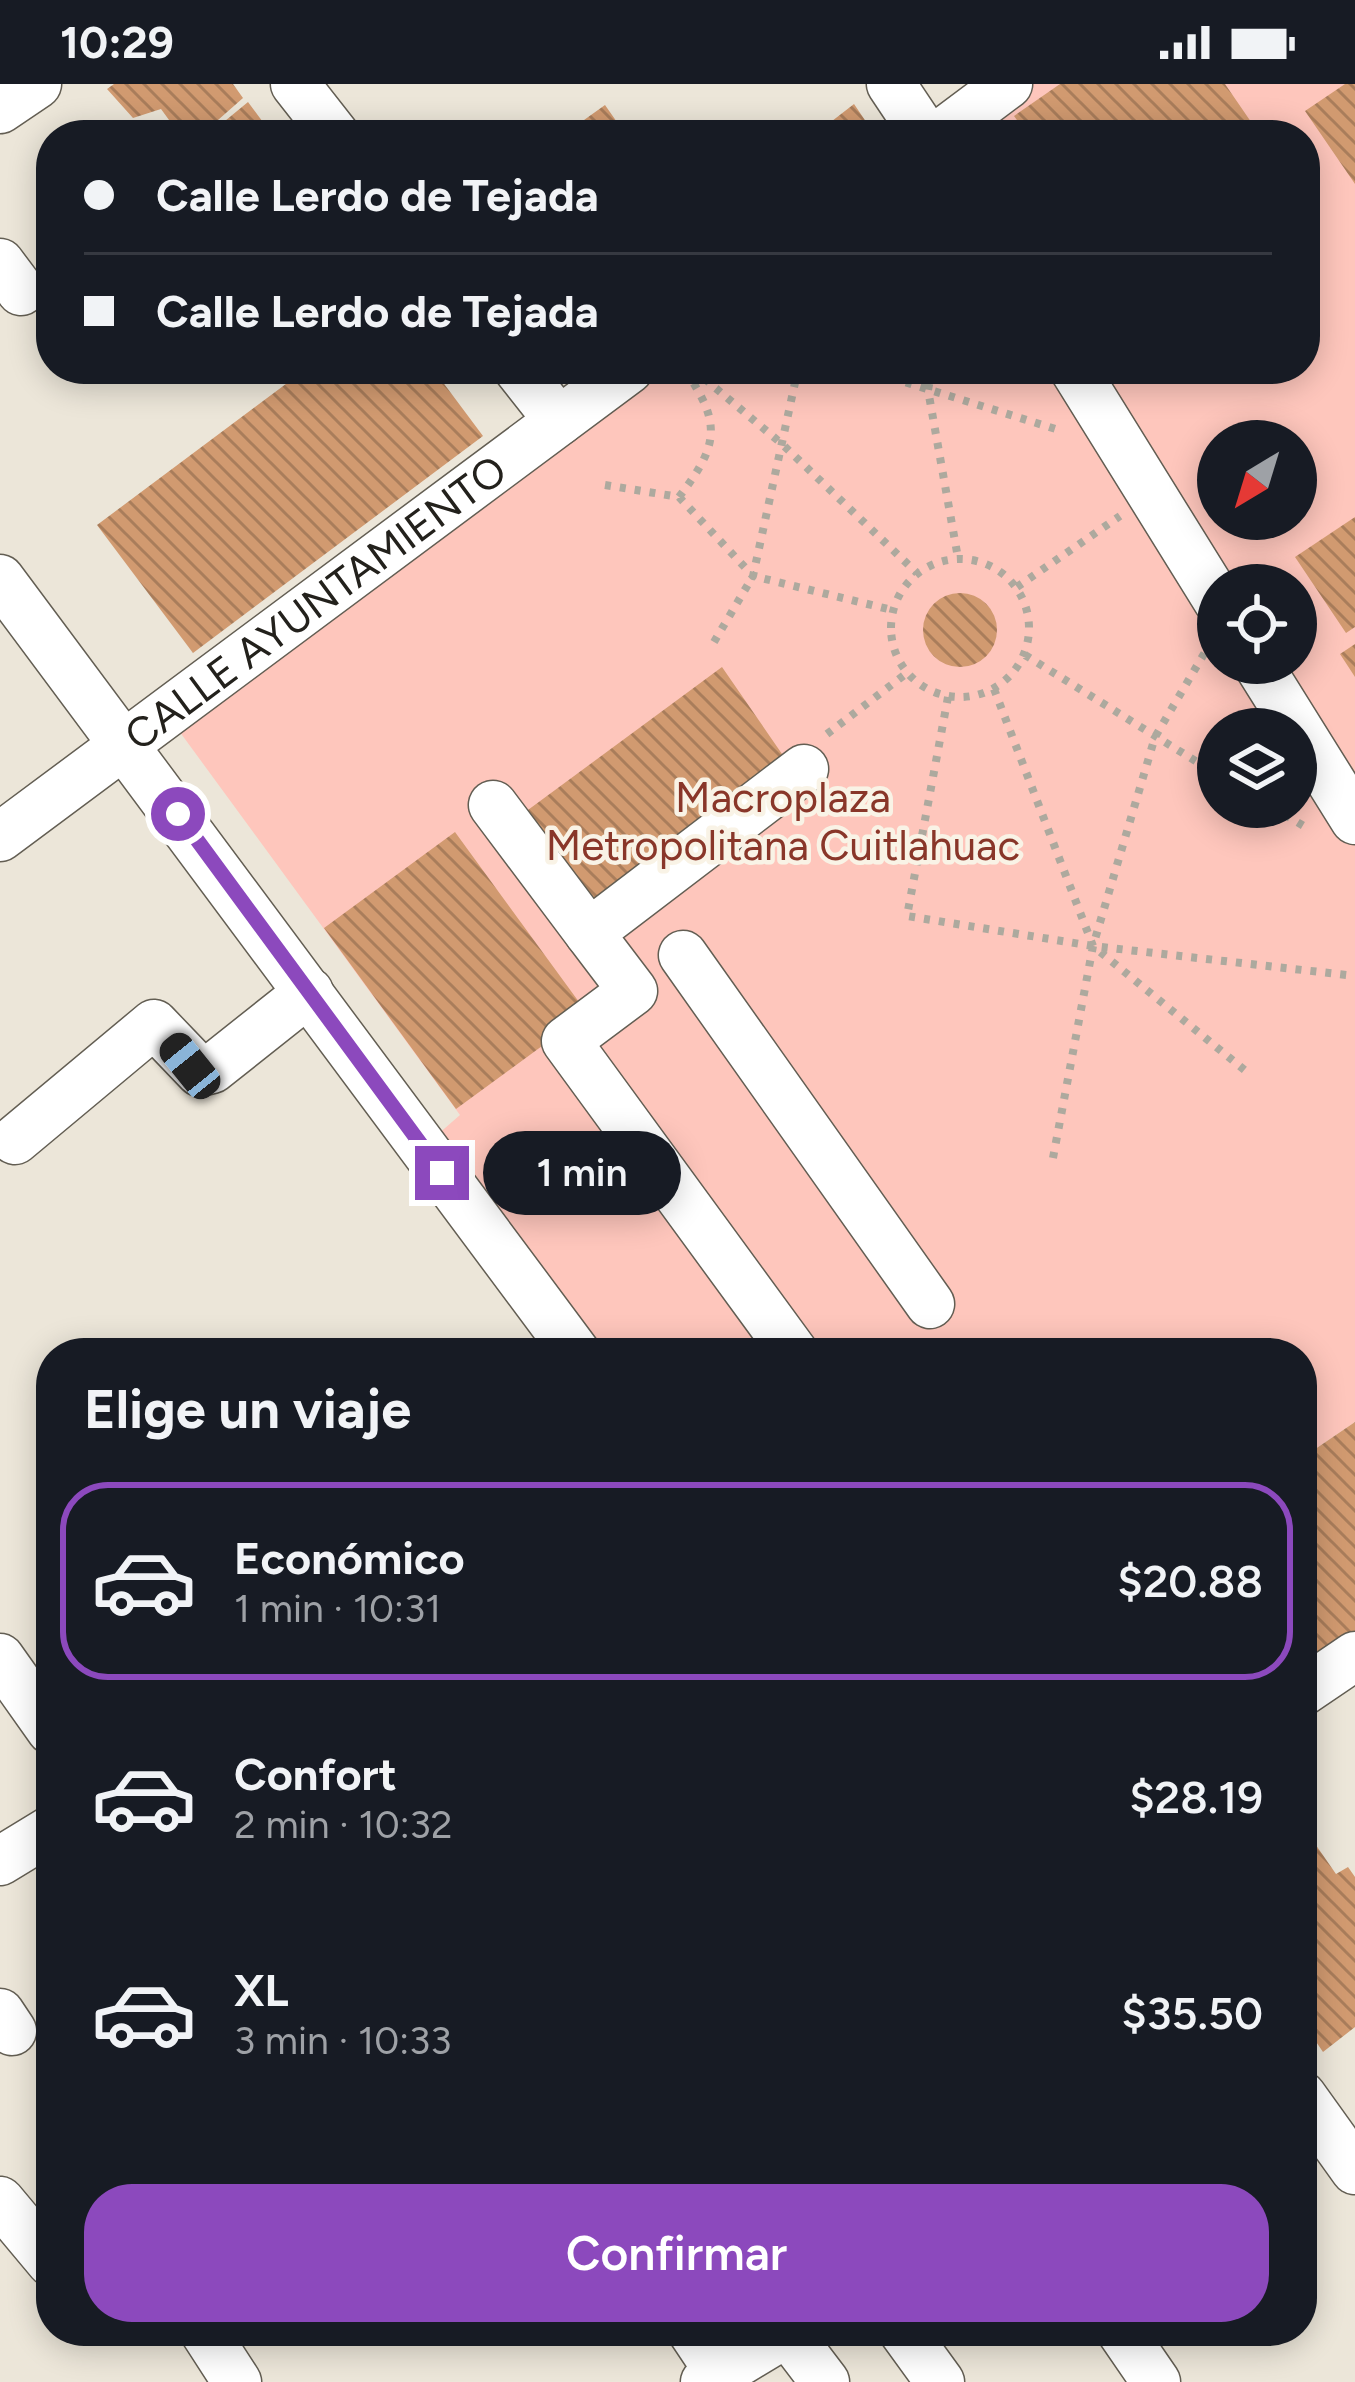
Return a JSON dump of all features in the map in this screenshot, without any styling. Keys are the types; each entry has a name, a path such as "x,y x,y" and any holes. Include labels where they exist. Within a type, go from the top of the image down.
{"street":[{"path":"0,109 37,84"},
{"path":"295,84 323,120"},
{"path":"891,84 915,120"},
{"path":"960,120 1009,84"},
{"path":"530,384 560,421"},
{"name":"CALLE AYUNTAMIENTO","path":"0,837 609,384"},
{"path":"1083,384 1197,567"},
{"path":"0,579 126,742 565,1338"},
{"path":"1270,684 1355,820"},
{"path":"589,933 809,757"},
{"path":"493,805 633,991"},
{"path":"783,1338 566,1041 688,952 930,1304"},
{"path":"15,1140 154,1024 200,1072 212,1069 309,992"},
{"path":"1317,1682 1355,1656"},
{"path":"0,1658 36,1709"},
{"path":"0,1862 36,1839"},
{"path":"1317,2117 1355,2170"},
{"path":"0,2200 36,2244"},
{"path":"214,2346 237,2382"},
{"path":"699,2346 713,2377 765,2346"},
{"path":"799,2346 825,2382"},
{"path":"914,2346 940,2382"},
{"path":"1131,2346 1156,2382"}],"path":[{"path":"679,497 710,456 708,403 697,384"},
{"path":"707,384 782,444 916,573"},
{"path":"714,642 753,575 795,384"},
{"path":"909,384 1124,449"},
{"path":"929,384 958,558"},
{"path":"605,485 679,497 753,575 892,610"},
{"path":"1017,586 1152,494"},
{"path":"958,558 981,561 1017,586 1030,632 1025,655 994,689 971,697 948,697 907,673 895,654 892,610 916,573 958,558"},
{"path":"1025,655 1197,762"},
{"path":"1053,1158 1094,946 1155,737 1197,666"},
{"path":"809,757 907,673"},
{"path":"994,689 1094,946 1247,1072"},
{"path":"948,697 907,916 1094,946 1355,976"}],"green space":[{"name":"Macroplaza Metropolitana Cuitlahuac","path":"1026,84 1355,84 1355,1422 1317,1448 1317,1338 579,1338 429,1142 460,1115 174,724 629,384 1320,384 1320,120 977,120"}],"building":[{"path":"114,84 233,84 243,98 218,120 169,120 161,109 133,118 107,89"},
{"path":"1060,84 1225,84 1250,120 1017,120 1014,116"},
{"path":"1345,84 1355,84 1355,184 1320,133 1320,120 1311,120 1305,111"},
{"path":"248,102 261,120 226,120"},
{"path":"854,104 865,120 833,120"},
{"path":"605,105 616,120 584,120"},
{"path":"286,384 444,384 483,436 193,653 97,525"},
{"path":"1355,517 1355,627 1346,633 1317,590 1317,564 1300,564 1295,557"},
{"path":"960,593 986,604 997,630 986,656 960,667 934,656 923,630 934,604"},
{"path":"1355,644 1355,677 1340,654"},
{"path":"722,667 791,767 584,918 513,821"},
{"path":"455,832 587,1013 456,1109 324,928"},
{"path":"1355,1422 1355,1633 1317,1659 1317,1448"},
{"path":"1317,1847 1336,1874 1348,1867 1355,1877 1355,2027 1323,2052 1317,2043"}],"route":[{"path":"178,814 442,1173"}]}
